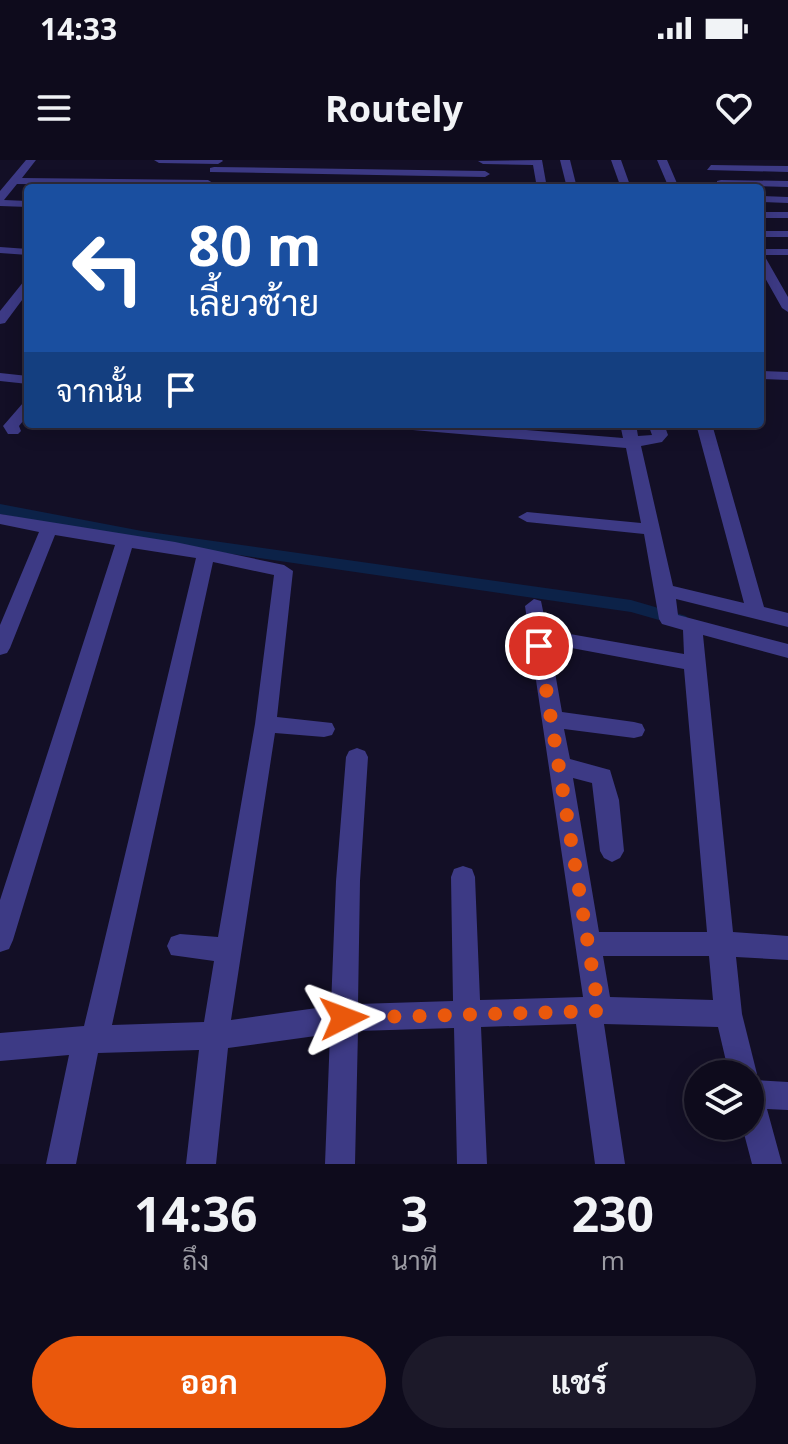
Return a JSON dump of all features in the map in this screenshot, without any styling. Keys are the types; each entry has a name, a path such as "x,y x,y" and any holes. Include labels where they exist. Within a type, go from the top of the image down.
{"street":[{"path":"0,201 31,160"},
{"path":"159,160 485,174"},
{"path":"486,184 483,160 534,161 541,184"},
{"path":"565,160 571,184"},
{"path":"616,160 625,184"},
{"path":"662,160 672,184"},
{"path":"207,184 216,164"},
{"path":"709,164 788,169"},
{"path":"709,164 722,184"},
{"path":"15,181 159,184"},
{"path":"764,184 788,184"},
{"path":"764,199 788,200"},
{"path":"0,201 24,204"},
{"path":"764,215 788,215"},
{"path":"764,234 788,234"},
{"path":"0,250 24,252"},
{"path":"764,252 788,252"},
{"path":"764,265 786,300"},
{"path":"769,273 788,274"},
{"path":"0,320 5,306 24,280"},
{"path":"764,375 786,376 788,393"},
{"path":"0,377 24,378"},
{"path":"8,433 24,411"},
{"path":"478,428 657,439 660,435 657,428"},
{"path":"705,428 755,610"},
{"path":"632,436 667,603 693,626 787,656"},
{"path":"527,517 650,529"},
{"path":"0,519 206,554 284,571 266,724 215,1036 201,1164"},
{"path":"0,648 49,529"},
{"path":"0,940 125,542"},
{"path":"61,1164 206,554"},
{"path":"667,603 710,603 755,610 788,620"},
{"path":"534,606 588,944 610,1164"},
{"path":"693,626 728,1014 740,1060"},
{"path":"537,635 694,663"},
{"path":"551,719 634,730"},
{"path":"266,724 324,729"},
{"path":"340,1164 357,757"},
{"path":"559,768 580,769 602,777 608,800 612,851"},
{"path":"463,877 472,1164"},
{"path":"588,944 722,944 788,948"},
{"path":"180,946 228,950"},
{"path":"0,1047 215,1036 344,1018 593,1011 728,1014"},
{"path":"764,1096 788,1096"},
{"path":"761,1140 767,1164"}],"waterway":[{"path":"0,509 142,536 631,606 680,620"}],"route":[{"path":"344,1018 599,1011 539,646"}]}
